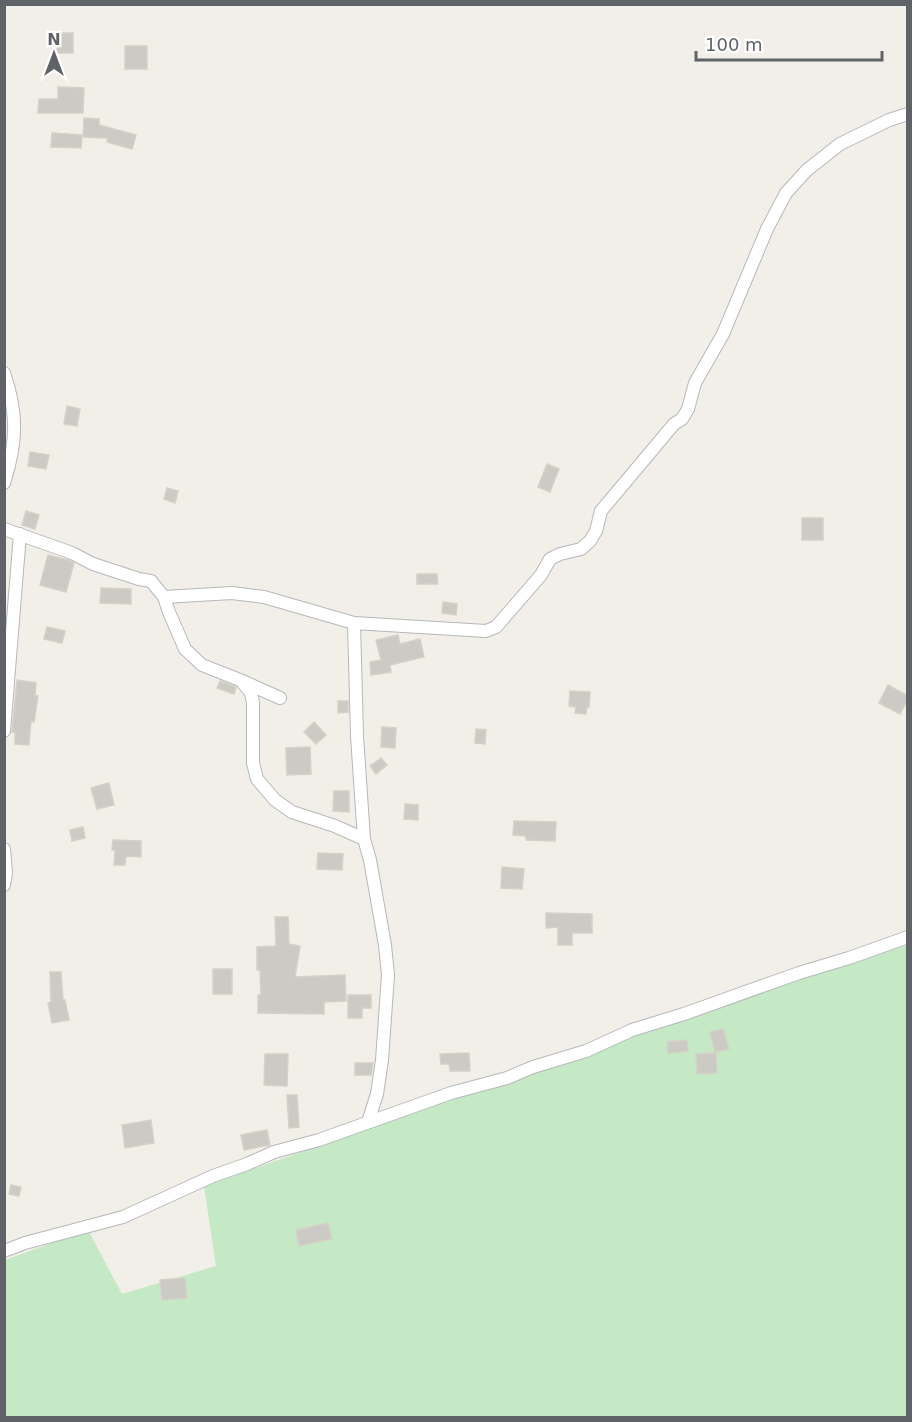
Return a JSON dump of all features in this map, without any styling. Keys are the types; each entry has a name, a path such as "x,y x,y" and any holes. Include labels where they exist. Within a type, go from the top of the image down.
{"street":[{"path":"164,597 232,592 264,597 354,623 486,632 496,627 541,575 550,559 581,549 590,541 596,531 601,511 674,424 682,419 688,409 695,383 723,334 767,229 786,193 807,170 840,144 889,120 908,114"},
{"path":"4,373 11,394 14,448 4,483"},
{"path":"4,529 72,553 93,564 151,581 164,597 185,649 202,665 280,698"},
{"path":"4,731 20,534"},
{"path":"354,623 357,736 364,839 374,881 388,975 382,1060 368,1122"},
{"path":"240,680 251,693 254,703 253,763 257,779 275,800 292,812 335,826 364,839"},
{"path":"4,849 6,873 4,885"},
{"path":"4,1251 123,1217 213,1176 274,1152 319,1140 451,1093 507,1078 533,1067 586,1051 632,1030 908,937"}],"green space":[{"path":"907,940 907,1417 5,1418 5,1260 88,1230 122,1294 216,1266 204,1186"}],"building":[{"path":"57,33 73,33 73,53 57,53"},
{"path":"125,46 147,46 147,69 125,69"},
{"path":"58,87 84,88 83,113 38,113 39,99 58,99"},
{"path":"84,118 99,119 99,125 136,135 132,149 107,142 108,138 83,137"},
{"path":"52,133 82,135 81,148 51,147"},
{"path":"67,406 80,409 77,426 64,424"},
{"path":"30,452 49,455 46,469 28,466"},
{"path":"547,464 559,469 550,492 538,487"},
{"path":"167,488 178,491 175,503 164,499"},
{"path":"26,511 39,515 35,529 22,525"},
{"path":"802,518 823,518 823,540 802,540"},
{"path":"48,555 74,563 66,592 40,585"},
{"path":"417,574 437,574 438,584 417,584"},
{"path":"101,588 131,589 131,604 100,603"},
{"path":"443,602 457,604 456,615 442,613"},
{"path":"47,627 65,631 62,643 44,639"},
{"path":"398,635 400,644 420,639 424,657 390,665 391,672 371,675 370,662 381,660 376,640"},
{"path":"17,680 36,683 35,696 38,696 34,722 31,721 29,745 15,744 15,732 12,732"},
{"path":"220,681 236,687 234,694 217,688"},
{"path":"888,685 908,696 900,714 879,703"},
{"path":"570,691 590,692 586,714 575,713 576,707 569,706"},
{"path":"338,701 348,701 348,712 338,713"},
{"path":"314,722 326,735 316,744 304,732"},
{"path":"382,727 396,728 395,748 381,747"},
{"path":"476,729 486,730 485,744 475,743"},
{"path":"310,747 311,774 287,775 286,748"},
{"path":"381,758 387,765 376,774 370,766"},
{"path":"109,783 114,805 97,809 91,788"},
{"path":"334,791 349,791 349,812 333,811"},
{"path":"405,804 418,805 418,820 404,819"},
{"path":"514,821 556,822 555,841 526,840 526,836 513,835"},
{"path":"83,827 85,838 72,841 70,830"},
{"path":"113,840 141,841 141,857 126,856 125,865 114,865"},
{"path":"318,853 343,854 342,870 317,869"},
{"path":"502,867 524,869 522,889 501,888"},
{"path":"546,913 592,914 592,933 572,933 572,945 558,945 558,927 546,928"},
{"path":"275,917 288,917 289,944 300,946 295,977 345,975 346,1001 324,1002 324,1014 258,1013 258,995 261,995 260,970 257,970 257,947 276,946"},
{"path":"213,969 232,969 232,994 213,994"},
{"path":"50,972 61,972 63,1000 65,1000 69,1020 52,1023 48,1003 51,1002"},
{"path":"348,995 371,995 371,1008 362,1008 362,1018 348,1018"},
{"path":"723,1029 729,1049 715,1052 710,1032"},
{"path":"687,1040 688,1051 668,1053 667,1042"},
{"path":"469,1053 470,1071 450,1071 449,1064 441,1064 440,1054"},
{"path":"716,1053 717,1073 697,1074 696,1054"},
{"path":"265,1054 288,1054 287,1086 264,1085"},
{"path":"355,1063 373,1063 371,1075 355,1075"},
{"path":"287,1095 297,1095 299,1127 289,1128"},
{"path":"151,1120 154,1143 125,1148 122,1125"},
{"path":"267,1130 270,1145 244,1150 241,1135"},
{"path":"11,1185 21,1187 19,1196 9,1194"},
{"path":"328,1223 332,1239 299,1246 296,1230"},
{"path":"185,1278 187,1298 162,1300 160,1280"}]}
